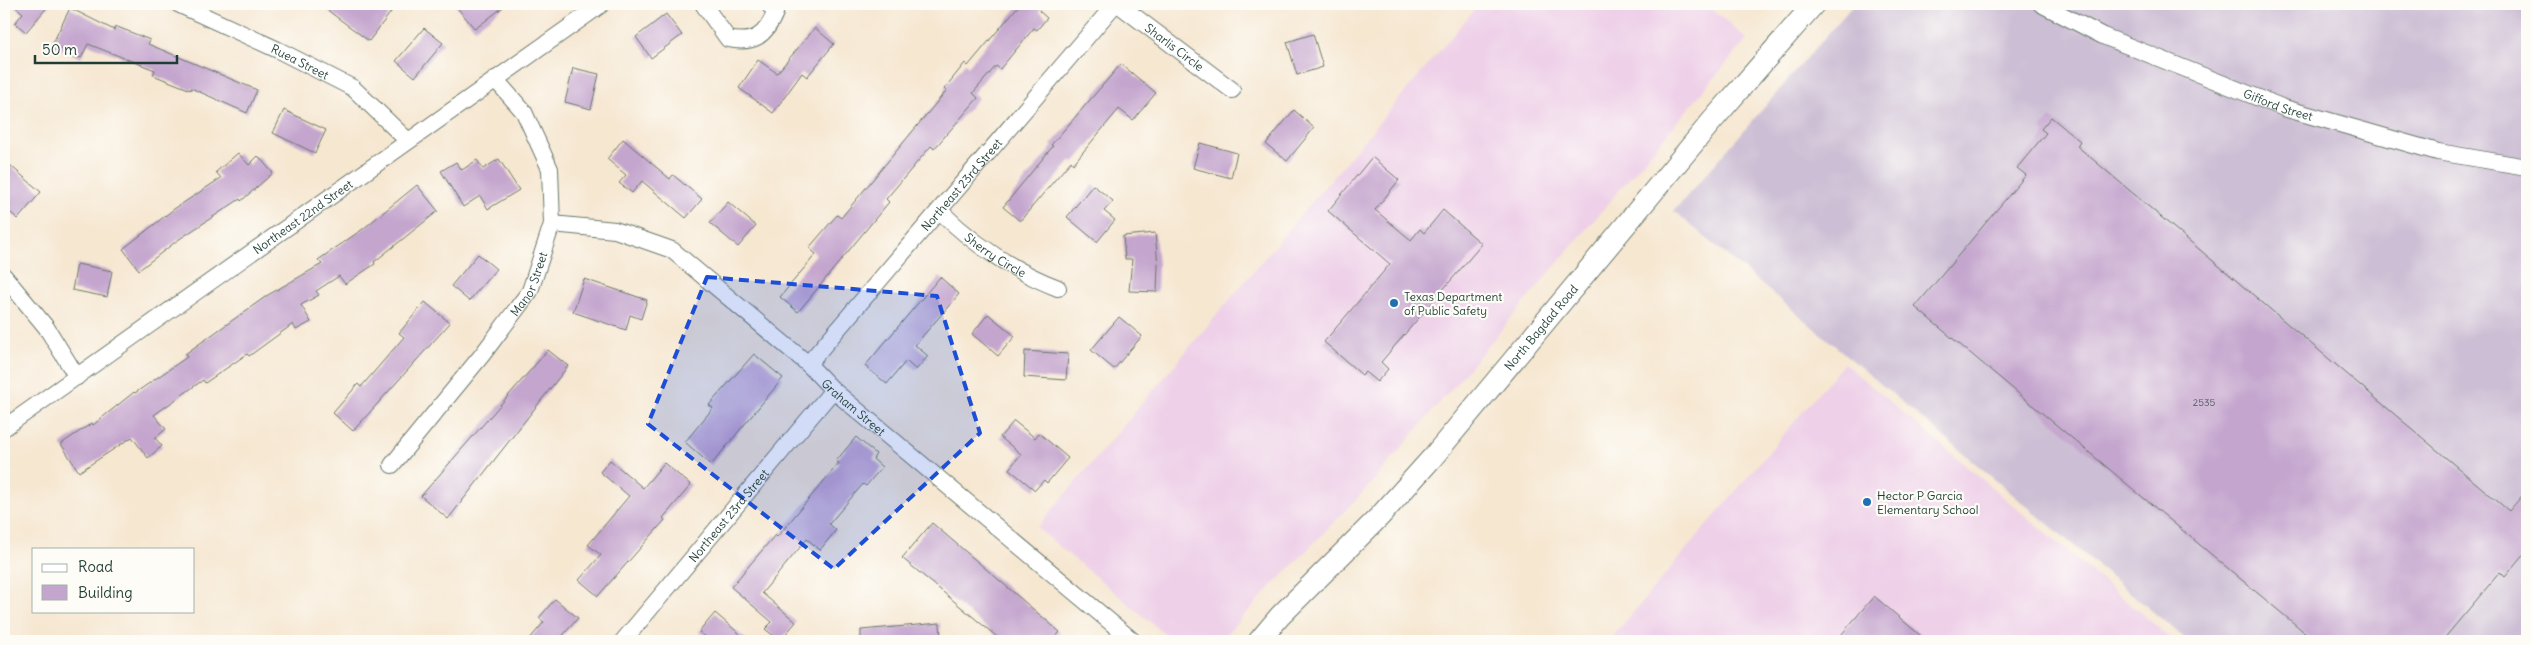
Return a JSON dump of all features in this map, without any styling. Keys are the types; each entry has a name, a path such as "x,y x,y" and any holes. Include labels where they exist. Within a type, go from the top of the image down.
{"street":[{"name":"Ruea Street","path":"178,4 278,50 353,88 407,140"},
{"name":"Northeast 22nd Street","path":"4,428 407,140 602,4"},
{"path":"703,4 728,39 742,42 755,39 770,25 774,13 769,4"},
{"name":"Northeast 23rd Street","path":"808,364 1114,4"},
{"name":"Sharlis Circle","path":"1118,4 1232,90"},
{"name":"North Bagdad Road","path":"1259,641 1280,616 1380,516 1432,458 1712,121 1814,4"},
{"name":"Gifford Street","path":"2040,4 2103,36 2284,108 2438,152 2527,166"},
{"name":"Manor Street","path":"392,465 482,355 530,291 552,224 550,169 524,112 494,79"},
{"name":"Sherry Circle","path":"940,211 966,236 1022,274 1058,288"},
{"name":"Graham Street","path":"552,224 615,230 672,250 808,364 834,390 1133,641"},
{"path":"4,276 46,327 77,377"},
{"name":"Northeast 23rd Street","path":"623,641 834,390"}],"highlighted area":[{"path":"707,277 937,296 980,433 834,569 648,424"}],"shaded area":[{"path":"1479,4 1706,4 1747,39 1371,484 1225,635 1172,640 1037,528"},
{"path":"1854,4 2527,4 2527,641 2188,641 1674,211"},
{"name":"Hector P Garcia Elementary School","path":"1844,363 2174,641 1609,641"}],"building":[{"path":"12,4 50,4 26,32 15,23 23,13"},
{"path":"319,4 397,4 369,41"},
{"path":"454,4 507,4 475,29"},
{"path":"1020,4 1045,4 1039,11 1047,18 1037,30 1034,28 1000,69 996,66 973,93 978,98 934,149 931,146 886,199 889,202 798,312 780,297 816,254 809,248 837,215 841,218 946,91 944,89 965,63 968,66"},
{"path":"70,8 114,30 115,26 150,40 148,44 257,90 247,113 191,88 191,90 153,75 155,70 88,44 81,58 52,45"},
{"path":"666,14 682,35 651,58 636,37"},
{"path":"424,28 443,43 415,77 396,61"},
{"path":"815,28 834,44 807,77 802,73 773,113 739,88 758,60 777,73"},
{"path":"1313,34 1323,67 1297,75 1287,42"},
{"path":"1121,64 1156,93 1133,120 1119,109 1073,164 1071,161 1020,221 1003,207 1053,146 1051,145"},
{"path":"573,68 599,74 591,109 565,102"},
{"path":"284,110 326,130 315,153 273,133"},
{"path":"1294,110 1314,128 1287,161 1266,144"},
{"path":"2051,117 2080,141 2077,146 2509,511 2527,490 2527,551 2505,577 2500,572 2442,641 2315,641 1915,307 2026,175 2017,168 2046,133 2041,129"},
{"path":"623,139 670,179 673,175 702,199 686,218 642,181 632,193 619,183 626,175 607,159"},
{"path":"1200,143 1237,153 1231,178 1193,168"},
{"path":"238,153 249,165 258,156 273,173 241,201 240,199 178,240 139,270 123,249 174,209 221,178 216,172"},
{"name":"Texas Department of Public Safety","path":"1372,157 1399,180 1375,210 1411,240 1420,229 1424,233 1443,210 1482,244 1381,362 1388,369 1377,382 1365,372 1362,375 1324,342 1390,264 1328,211"},
{"path":"499,159 519,190 488,209 480,196 463,207 441,171 456,162 462,170 477,160 483,169"},
{"path":"4,160 41,192 18,219 4,207"},
{"path":"417,185 438,211 374,262 375,264 345,284 339,276 316,291 319,295 301,305 311,322 296,330 293,324 249,356 247,354 205,383 203,380 154,415 166,429 155,438 162,446 148,458 132,437 79,472 61,444 92,423 93,425 134,392 187,357 185,354 268,295 322,264 318,260 363,229"},
{"path":"1093,185 1113,201 1104,211 1115,220 1097,242 1067,217"},
{"path":"728,202 756,226 738,247 710,223"},
{"path":"1155,233 1158,265 1157,292 1129,291 1132,259 1125,259 1123,236"},
{"path":"478,254 496,269 469,301 451,286"},
{"path":"77,264 112,271 107,297 72,290"},
{"path":"940,277 959,294 915,345 928,356 916,370 906,361 887,384 865,366"},
{"path":"584,279 647,300 641,319 630,315 626,330 573,312"},
{"path":"425,302 450,323 353,431 333,413 358,384 361,387 404,337 399,333"},
{"path":"988,314 1015,336 998,356 972,334"},
{"path":"1119,317 1142,336 1114,369 1091,350"},
{"path":"548,350 568,366 448,519 421,496"},
{"path":"1025,351 1068,354 1066,380 1024,377"},
{"path":"754,354 783,378 711,465 685,442 713,408 709,405"},
{"path":"1014,421 1035,438 1039,433 1068,458 1047,483 1044,480 1035,490 1009,469 1021,454 1000,437"},
{"path":"856,437 876,454 873,459 882,467 866,486 863,484 829,524 836,530 820,550 807,539 762,593 796,622 780,641 765,629 772,622 731,587 775,535 777,537 839,463 836,461"},
{"path":"610,460 643,488 664,463 691,485 663,518 665,520 598,596 579,580 601,555 588,545 629,496 600,472"},
{"path":"932,523 1060,632 1052,641 1002,641 902,558"},
{"path":"1874,596 1927,641 1836,641"},
{"path":"555,599 578,618 558,641 528,641 544,622 539,618"},
{"path":"715,613 748,641 711,641 699,632"},
{"path":"940,623 941,641 861,641 861,630"}],"place":[{"name":"Texas Department of Public Safety","path":"1394,303"},
{"name":"Hector P Garcia Elementary School","path":"1867,502"}]}
